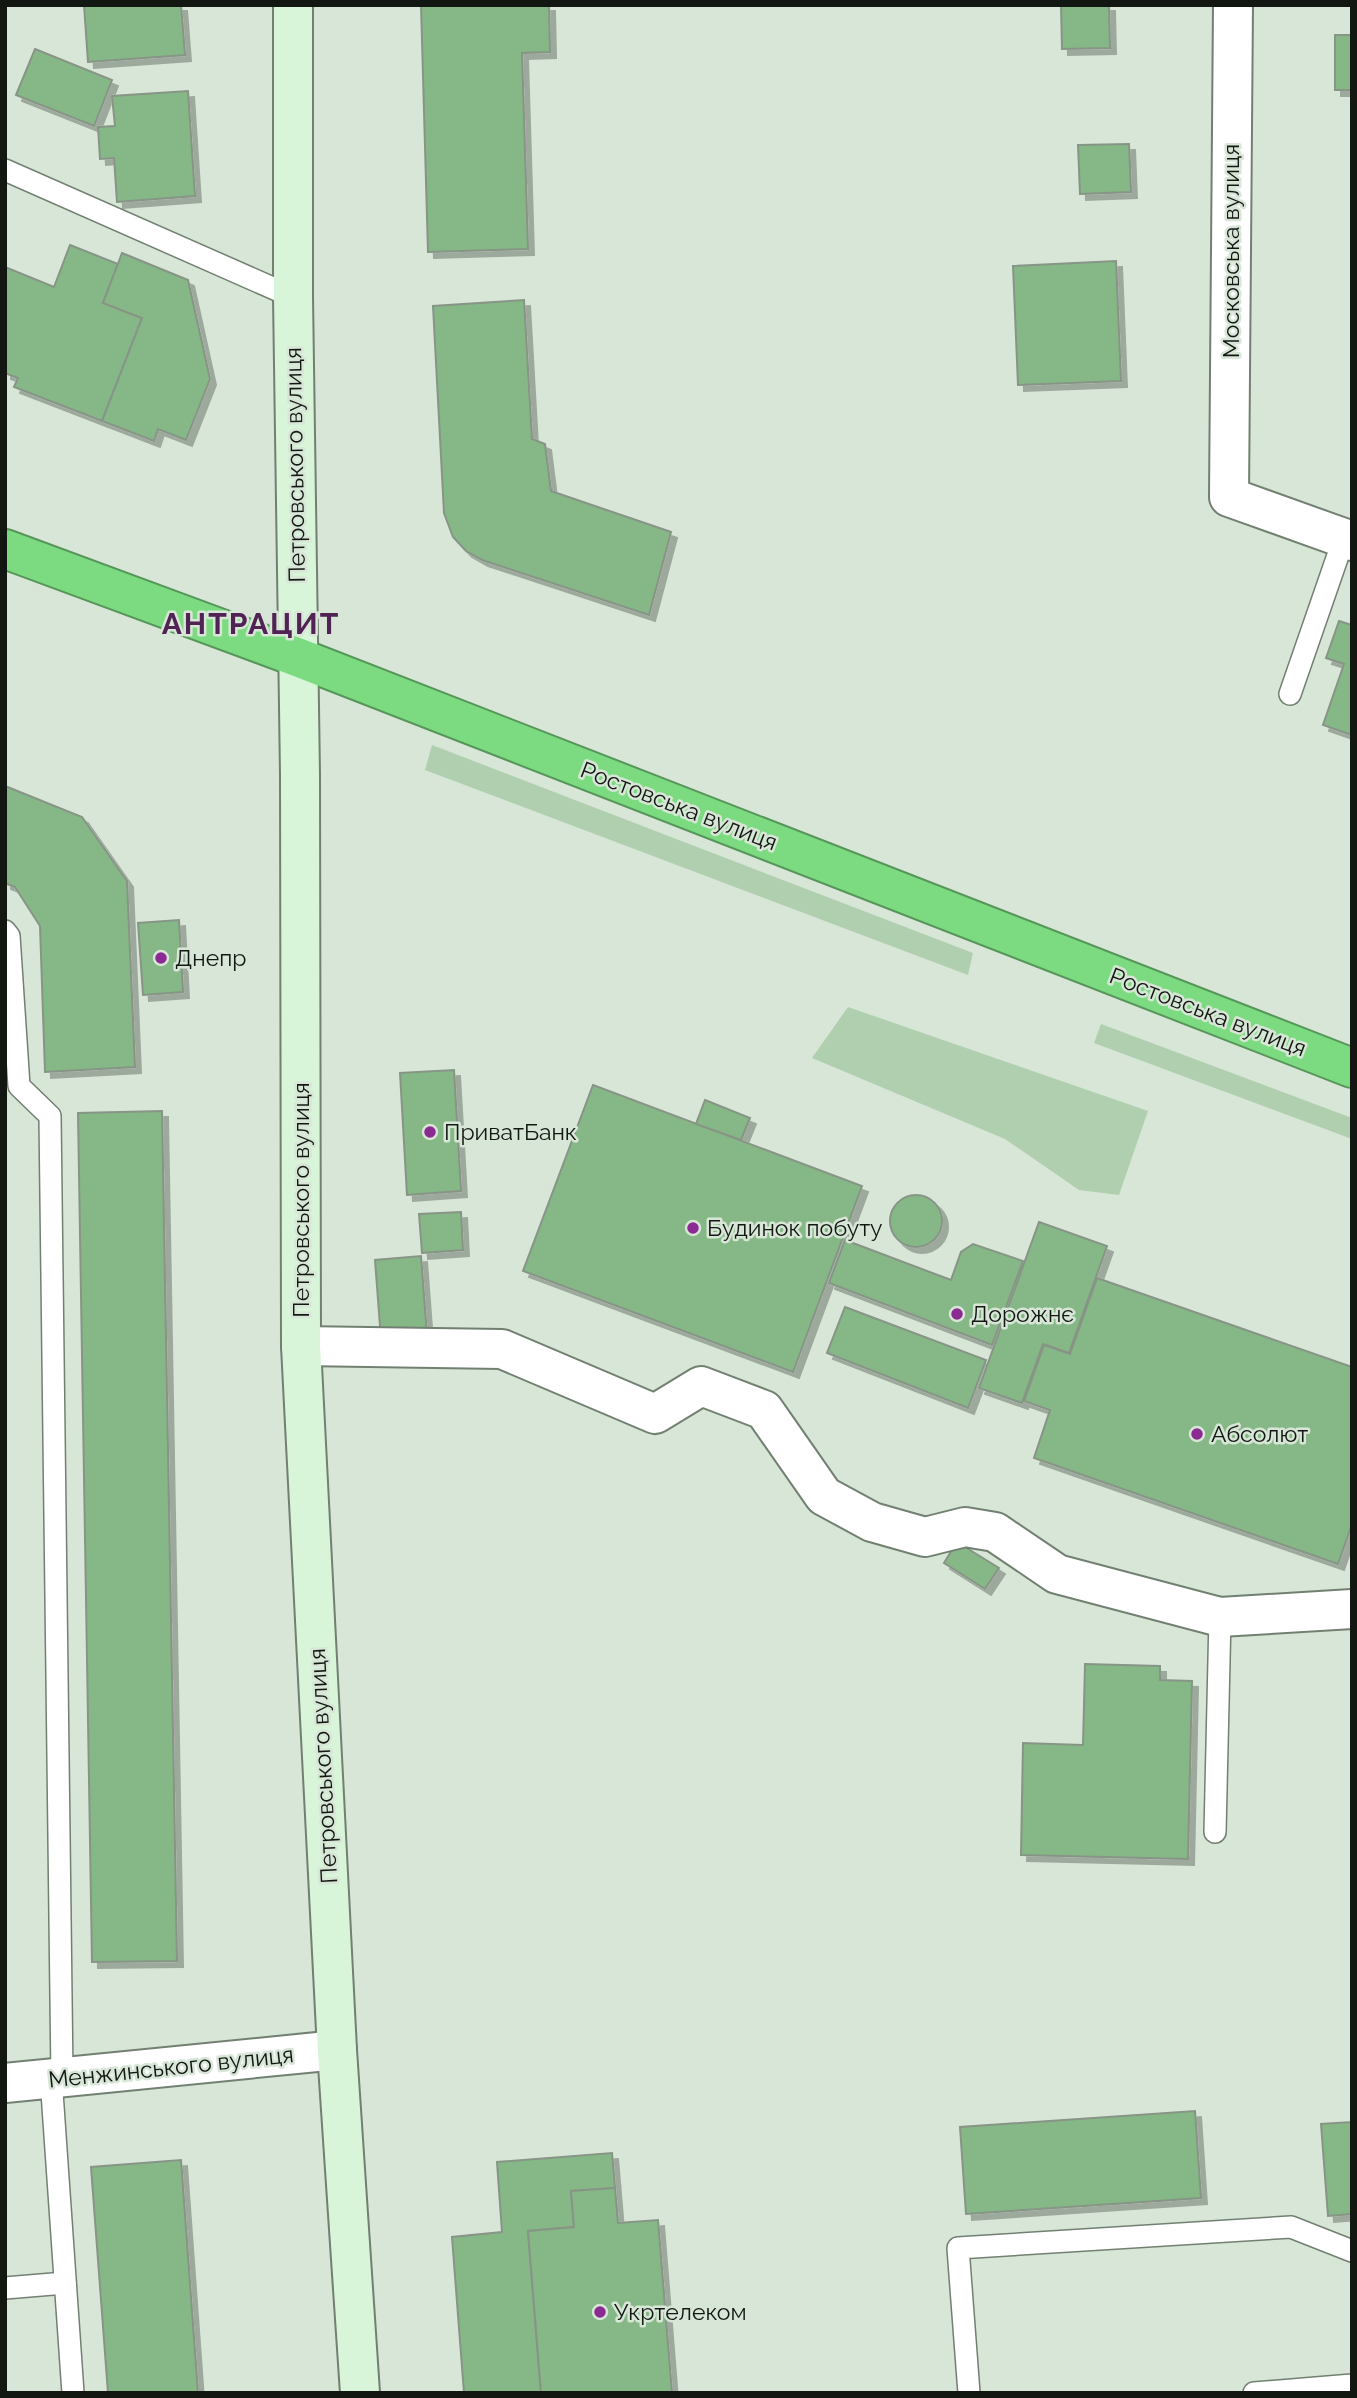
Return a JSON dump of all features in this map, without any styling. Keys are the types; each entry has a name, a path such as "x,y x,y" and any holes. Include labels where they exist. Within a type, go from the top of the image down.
{"highway":[{"name":"Ростовська вулиця","path":"5,549 297,657 1352,1068"}],"street":[{"name":"Петровського вулиця","path":"293,5 292,297 301,1346 337,2050 360,2393"},
{"name":"Московська вулиця","path":"1233,5 1229,497 1348,539"},
{"path":"301,1346 502,1349 655,1413 701,1386 764,1410 824,1496 872,1522 925,1537 965,1527 995,1532 1057,1574 1220,1618 1352,1609"},
{"name":"Менжинського вулиця","path":"5,2083 337,2050"}],"lane":[{"path":"5,170 292,297"},
{"path":"1290,694 1348,539"},
{"path":"5,931 9,936 19,1086 50,1116 57,2078 65,2283 73,2393"},
{"path":"1215,1832 1220,1618"},
{"path":"969,2393 958,2248 1291,2227 1352,2251"},
{"path":"5,2288 65,2283"},
{"path":"1254,2393 1352,2385"}],"green space":[{"path":"432,745 973,953 968,975 425,770"},
{"path":"848,1007 1148,1111 1119,1195 1079,1190 1005,1139 812,1058"},
{"path":"1101,1024 1352,1118 1352,1139 1094,1043"}],"building":[{"path":"84,5 181,5 185,55 88,62"},
{"path":"421,5 549,5 550,52 522,53 528,249 428,252"},
{"path":"1061,5 1109,5 1110,48 1062,49"},
{"path":"1335,35 1352,35 1352,90 1335,90"},
{"path":"35,49 112,80 94,126 16,95"},
{"path":"188,91 195,196 117,202 114,158 100,159 98,127 115,126 112,96"},
{"path":"1129,144 1131,192 1080,194 1078,145"},
{"path":"70,245 118,264 103,303 142,318 102,421 14,387 18,378 5,373 5,267 54,287"},
{"path":"122,253 188,280 210,379 186,440 158,429 154,441 102,421 142,318 103,303"},
{"path":"1116,261 1121,381 1018,385 1013,266"},
{"path":"524,300 532,439 545,444 551,491 671,532 649,615 482,560 466,551 453,537 444,513 433,306"},
{"path":"1339,621 1352,625 1352,735 1323,725 1344,664 1326,658"},
{"path":"5,786 82,817 127,881 135,1067 45,1072 40,926 15,887 5,883"},
{"name":"Днепр","path":"179,920 183,992 143,995 138,923"},
{"name":"ПриватБанк","path":"454,1070 461,1191 407,1195 400,1073"},
{"name":"Будинок побуту","path":"593,1085 862,1186 793,1372 523,1271"},
{"path":"705,1100 750,1118 741,1140 696,1124"},
{"path":"162,1111 177,1961 92,1962 78,1113"},
{"path":"916,1195 935,1202 942,1221 935,1240 916,1247 897,1240 890,1221 897,1202"},
{"path":"461,1212 463,1250 422,1253 419,1214"},
{"path":"1039,1222 1107,1246 1069,1353 1043,1344 1022,1403 979,1388"},
{"name":"Дорожнє","path":"845,1240 951,1280 961,1252 973,1244 1023,1261 992,1345 829,1283"},
{"path":"421,1256 427,1335 381,1339 375,1260"},
{"name":"Абсолют","path":"1097,1278 1352,1367 1352,1524 1338,1564 1034,1458 1050,1410 1024,1401 1044,1345 1070,1354"},
{"path":"845,1307 986,1360 968,1408 827,1353"},
{"path":"957,1542 999,1568 985,1589 944,1563"},
{"path":"1085,1664 1160,1666 1160,1680 1192,1681 1188,1859 1021,1855 1023,1743 1083,1745"},
{"path":"1195,2111 1201,2198 966,2214 960,2127"},
{"path":"1352,2122 1352,2214 1328,2216 1321,2124"},
{"path":"612,2153 615,2188 571,2191 574,2227 528,2231 541,2393 464,2393 452,2237 502,2232 497,2162"},
{"path":"181,2160 198,2393 108,2393 91,2167"},
{"name":"Укртелеком","path":"615,2188 618,2223 658,2220 672,2393 541,2393 528,2231 574,2227 571,2191"}],"place":[{"name":"Днепр","path":"161,958"},
{"name":"ПриватБанк","path":"430,1132"},
{"name":"Будинок побуту","path":"693,1228"},
{"name":"Дорожнє","path":"957,1314"},
{"name":"Абсолют","path":"1197,1434"},
{"name":"Укртелеком","path":"600,2312"}],"district":[{"name":"АНТРАЦИТ","path":"251,624"}]}
